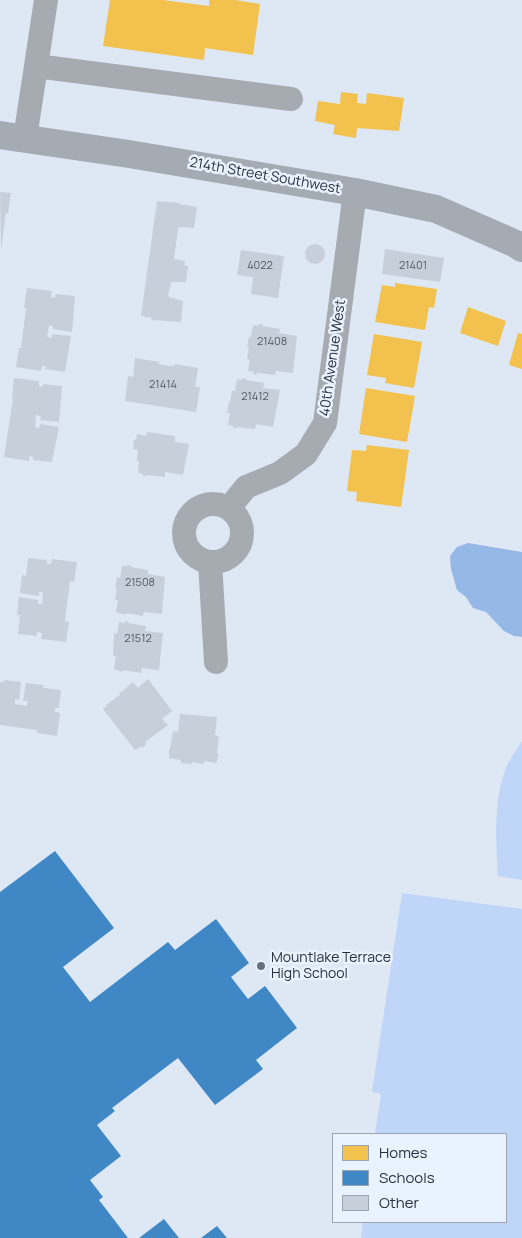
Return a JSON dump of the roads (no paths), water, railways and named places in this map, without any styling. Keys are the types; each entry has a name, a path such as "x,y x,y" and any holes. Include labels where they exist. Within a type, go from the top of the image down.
{"street":[{"path":"12,137 36,66 46,0"},
{"path":"36,66 291,99"},
{"name":"214th Street Southwest","path":"12,137 206,166 355,192 436,210 520,242"},
{"name":"40th Avenue West","path":"229,508 246,487 280,473 306,454 325,423 355,192"},
{"path":"221,504 229,508 241,522 242,540 238,549 232,555 224,560 210,562 197,557 191,551 186,543 185,525 195,510 203,506 221,504"},
{"path":"210,562 216,662"}],"place":[{"name":"Mountlake Terrace High School","path":"261,966"}]}
